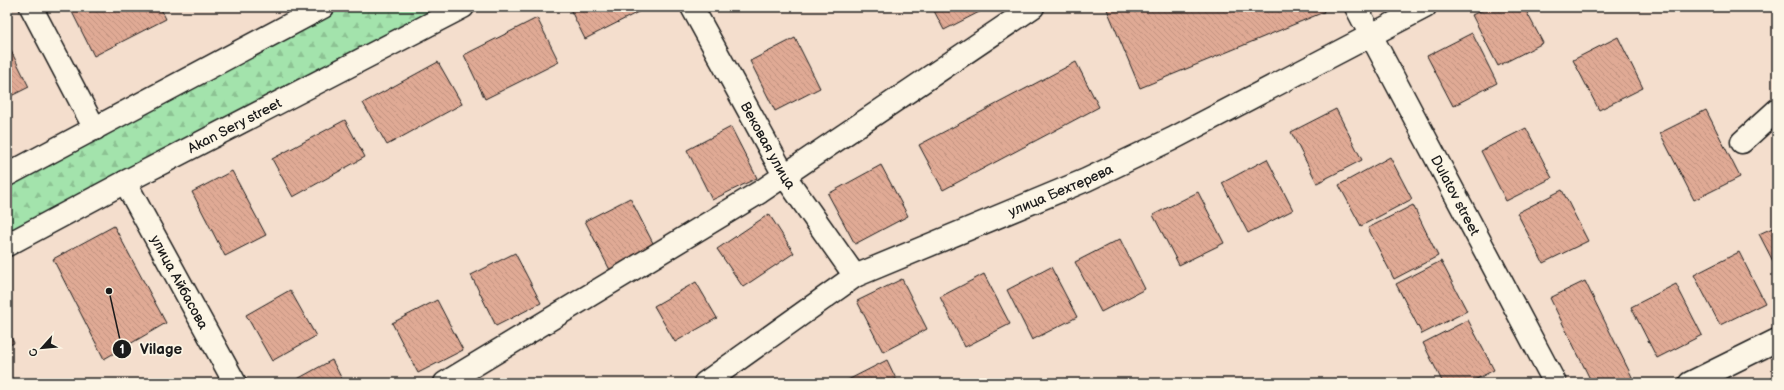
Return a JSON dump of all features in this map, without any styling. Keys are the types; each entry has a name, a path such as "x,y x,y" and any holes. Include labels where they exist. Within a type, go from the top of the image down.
{"street":[{"path":"31,7 95,129"},
{"path":"7,175 323,7"},
{"name":"Akan Sery street","path":"7,245 124,182 463,7"},
{"name":"Вековая улица","path":"692,7 784,175 856,276"},
{"name":"Dulatov street","path":"1356,7 1555,383"},
{"name":"улица Бехтерева","path":"705,383 856,276 1115,166 1172,139 1425,7"},
{"path":"445,383 753,196 1024,10"},
{"path":"1742,142 1777,110"},
{"name":"улица Айбасова","path":"124,182 235,383"},
{"path":"1690,383 1777,340"}],"green space":[{"path":"345,7 444,7 7,235 7,184"}],"building":[{"path":"77,7 160,7 166,19 94,56 71,10"},
{"path":"569,7 648,7 585,39"},
{"path":"932,7 989,7 944,30"},
{"path":"1106,7 1322,7 1324,12 1140,88"},
{"path":"1489,7 1524,7 1543,43 1498,66 1472,15"},
{"path":"537,18 559,62 485,99 464,55"},
{"path":"1472,33 1497,83 1453,106 1427,56"},
{"path":"1618,37 1643,88 1599,110 1573,60"},
{"path":"795,38 820,88 775,111 750,61"},
{"path":"10,49 29,87 7,98 7,51"},
{"path":"438,62 462,104 387,145 363,103"},
{"path":"1076,62 1099,107 943,190 919,145"},
{"path":"1336,109 1362,160 1317,183 1291,132"},
{"path":"1706,110 1740,177 1694,200 1660,133"},
{"path":"345,120 365,157 293,197 272,159"},
{"path":"731,127 757,178 712,200 687,150"},
{"path":"1526,128 1552,178 1506,201 1481,151"},
{"path":"1390,157 1412,199 1361,226 1339,185"},
{"path":"1267,159 1293,210 1248,233 1222,183"},
{"path":"881,165 908,216 855,244 828,194"},
{"path":"232,171 266,235 225,256 192,192"},
{"path":"1562,190 1588,241 1543,263 1517,213"},
{"path":"1198,192 1224,243 1179,265 1153,215"},
{"path":"630,198 656,249 611,272 585,221"},
{"path":"1413,205 1438,256 1394,279 1368,228"},
{"path":"769,214 794,253 743,287 717,249"},
{"path":"114,226 166,323 104,359 53,259"},
{"path":"1777,226 1777,269 1759,234"},
{"path":"1120,239 1145,289 1101,312 1075,262"},
{"path":"1739,252 1765,303 1720,325 1694,275"},
{"path":"515,253 541,303 496,326 471,275"},
{"path":"1441,261 1467,311 1422,334 1396,284"},
{"path":"1051,267 1077,317 1032,340 1007,290"},
{"path":"984,274 1010,324 965,347 940,297"},
{"path":"902,279 927,329 883,352 857,301"},
{"path":"1585,281 1635,383 1592,383 1550,298"},
{"path":"696,282 717,318 675,342 654,306"},
{"path":"1676,284 1702,335 1657,358 1631,307"},
{"path":"290,290 316,336 272,361 246,315"},
{"path":"437,300 463,350 418,373 392,323"},
{"path":"1468,320 1494,370 1469,383 1443,383 1423,343"},
{"path":"7,329 14,343 7,346"},
{"path":"332,360 344,383 292,383 292,382"},
{"path":"887,360 898,383 842,383"}],"place":[{"name":"Vilage","path":"109,291"}]}
